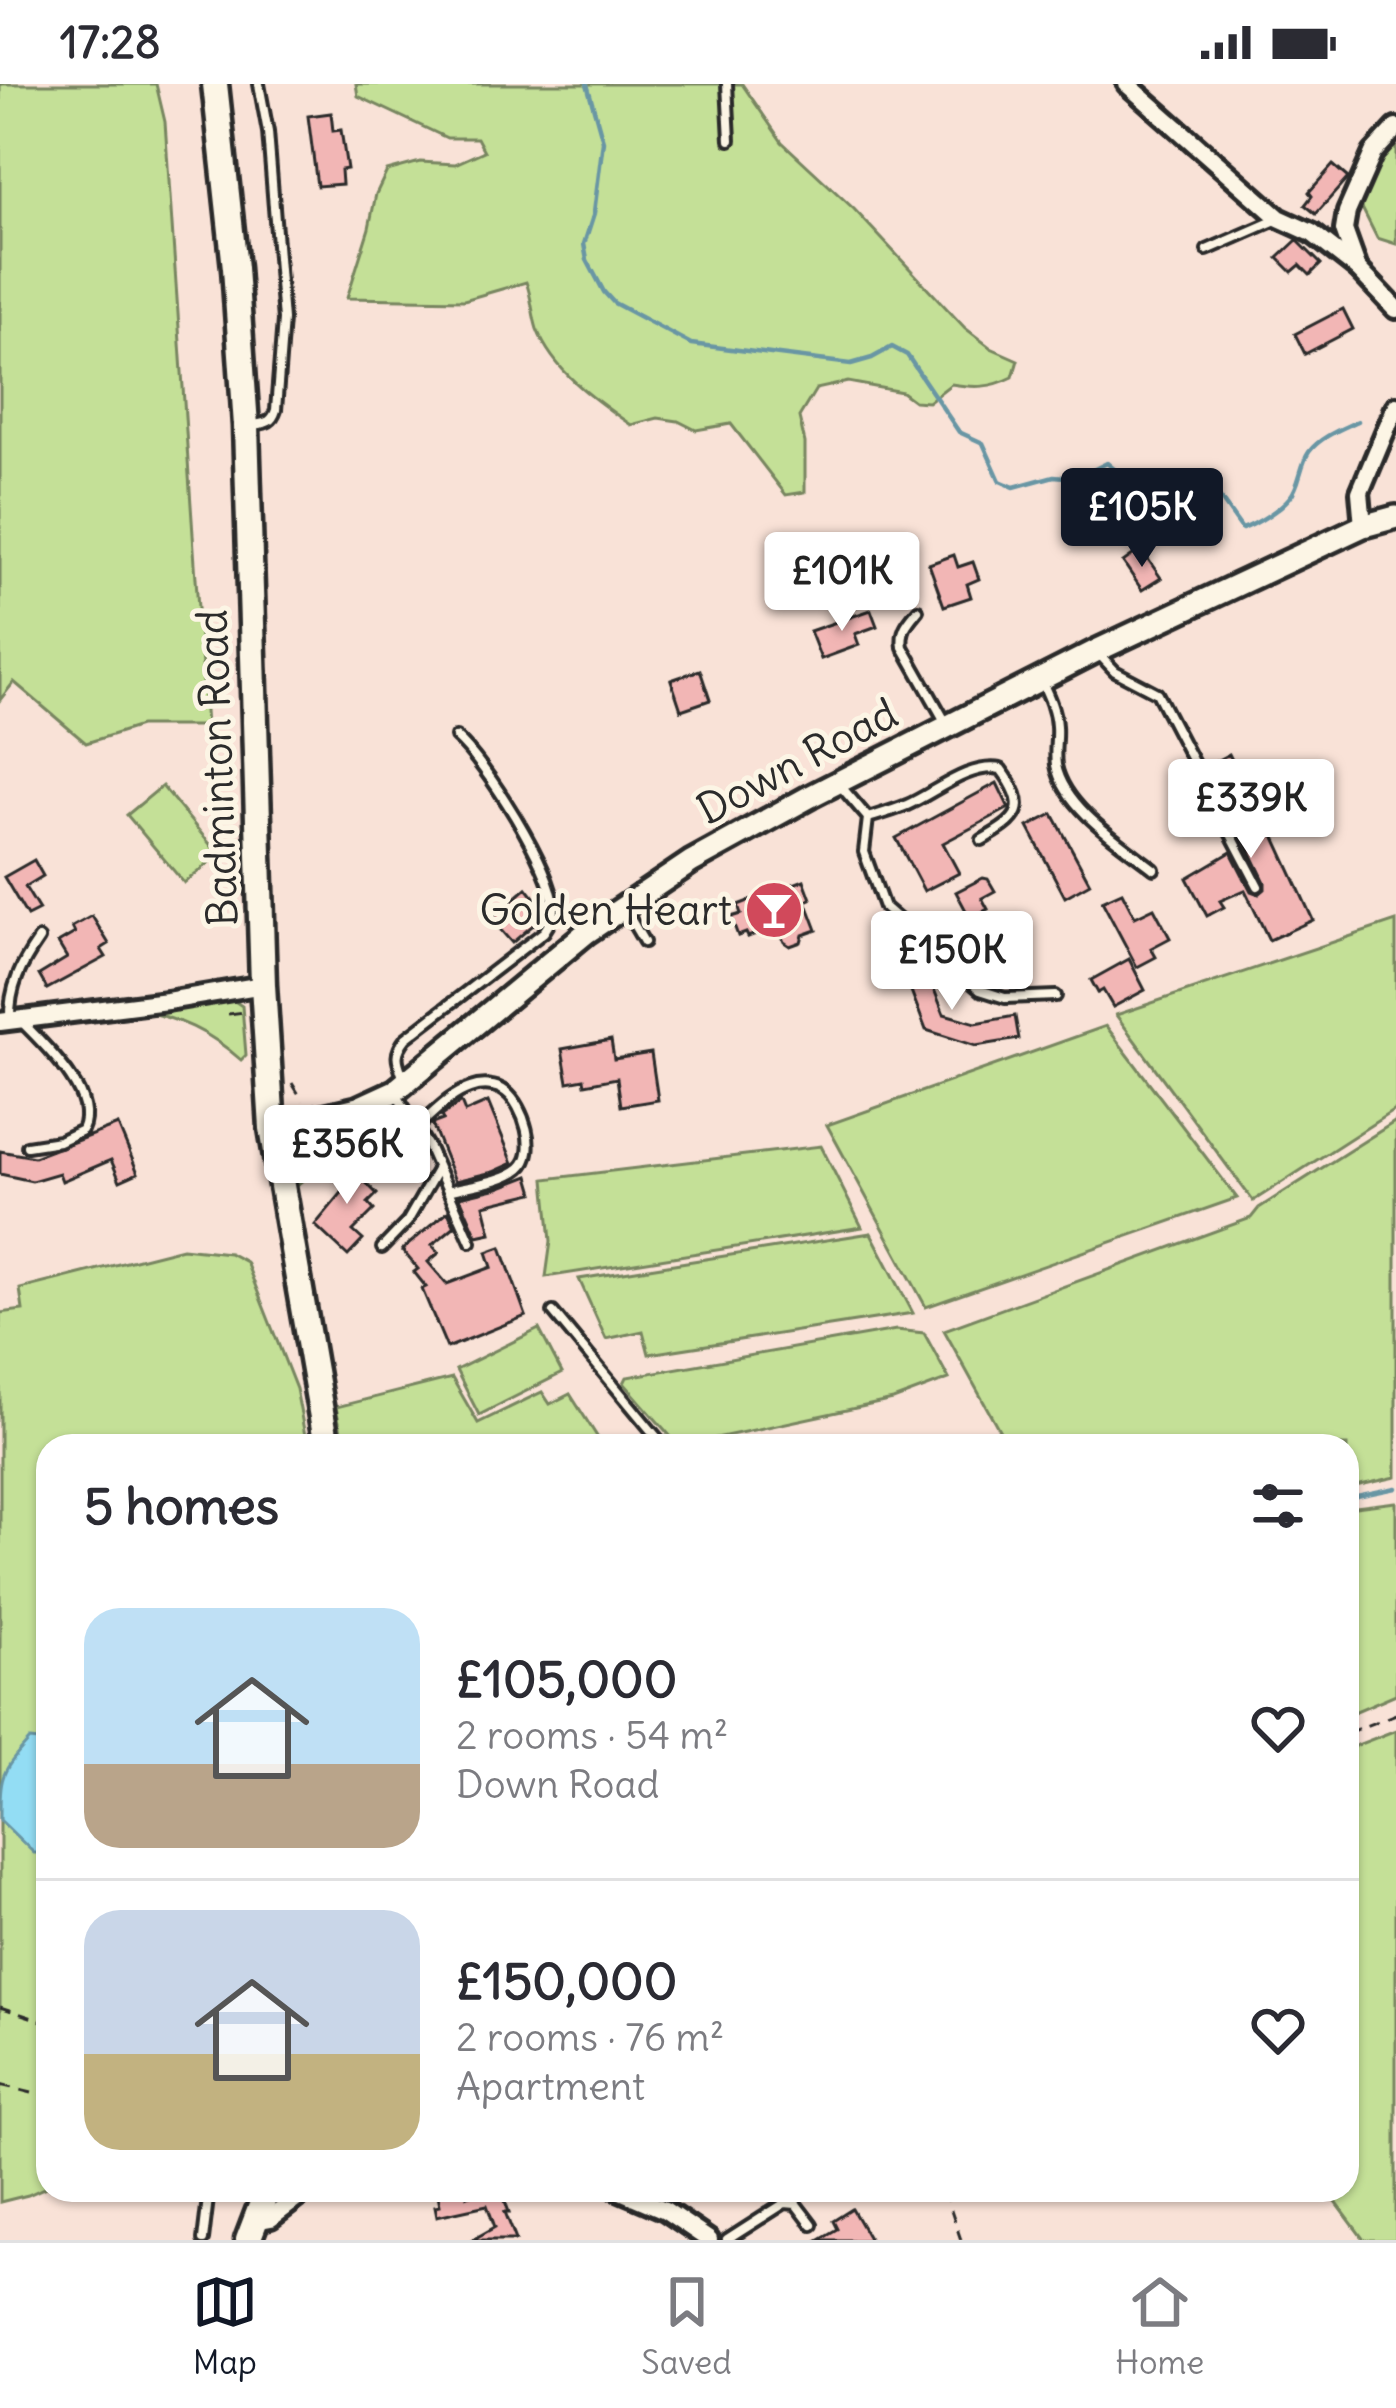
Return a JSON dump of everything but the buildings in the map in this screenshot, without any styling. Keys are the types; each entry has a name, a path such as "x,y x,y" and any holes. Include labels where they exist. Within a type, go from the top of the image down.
{"main road":[{"name":"Badminton Road","path":"214,84 235,268 246,426 262,985 272,1128 325,1434"},
{"path":"252,2231 263,2202"}],"street":[{"path":"1127,84 1279,218 1312,233 1358,269 1396,309"},
{"path":"1358,269 1344,230 1347,212 1373,153 1396,128"},
{"path":"1312,233 1331,226 1347,212"},
{"path":"1363,526 1360,492 1394,409"},
{"name":"Down Road","path":"272,1128 358,1108 400,1087 586,932 691,862 837,782 1096,651 1363,526 1396,517"},
{"path":"10,1020 262,985"},
{"path":"252,2231 292,2202"},
{"path":"646,2202 710,2240"}],"lane":[{"path":"246,426 274,419 283,320 268,132 259,84"},
{"path":"727,84 730,140"},
{"path":"1207,250 1279,218"},
{"path":"918,610 904,627 903,647 947,726"},
{"path":"1096,651 1115,671 1157,693 1258,886"},
{"path":"1040,679 1052,704 1057,728 1055,757 1066,789 1102,829 1154,869"},
{"path":"456,737 486,769 514,817 544,875 554,907 544,932 398,1049 400,1087 471,1242"},
{"path":"868,818 909,805 975,772 1000,769 1014,795 1016,817 982,840"},
{"path":"837,782 868,818 864,852 884,907 980,990 1005,998 1057,996"},
{"path":"623,907 644,942"},
{"path":"954,967 984,932"},
{"path":"27,1146 82,1130 87,1111 77,1087 50,1053 10,1020 14,983 39,939"},
{"path":"417,1127 468,1088 499,1087 518,1108 530,1153 524,1165 448,1191"},
{"path":"382,1248 407,1222 438,1168"},
{"path":"553,1312 652,1434"},
{"path":"203,2240 209,2202"},
{"path":"727,2240 785,2203 796,2204 812,2225"}],"path":[{"path":"228,1014 246,1012"},
{"path":"298,1184 372,1120"},
{"path":"315,1134 344,1145"},
{"path":"1359,1728 1396,1714"},
{"path":"0,2007 36,2019"},
{"path":"0,2085 36,2094"},
{"path":"948,2202 962,2240"}],"green space":[{"path":"0,84 156,84 165,122 206,726 140,726 86,743 14,682 0,700"},
{"path":"356,84 742,84 782,142 854,209 965,328 991,348 1018,360 1013,377 983,386 951,384 928,402 848,382 816,389 799,417 805,443 805,492 786,495 731,424 696,430 658,418 631,425 590,395 544,344 526,282 464,300 347,298 387,171 420,162 455,164 484,151 477,138 447,138 358,96"},
{"path":"1396,144 1396,244 1377,238 1361,206 1376,168"},
{"path":"162,786 219,855 184,883 127,815"},
{"path":"1396,921 1396,1109 1253,1201 1116,1015"},
{"path":"227,996 242,1006 246,1055 241,1060 193,1027 137,1010"},
{"path":"1106,1026 1237,1198 926,1307 827,1125"},
{"path":"388,1105 291,1190 287,1155 296,1138"},
{"path":"1396,1121 1396,1477 1359,1485 1359,1434 1001,1434 944,1330 1251,1218 1259,1208"},
{"path":"821,1146 862,1227 546,1277 551,1241 545,1179"},
{"path":"871,1233 913,1313 649,1354 643,1331 606,1339 579,1279"},
{"path":"182,1248 229,1253 246,1262 296,1389 305,1434 36,1434 36,2191 0,2202 0,1313 23,1310 20,1289"},
{"path":"539,1329 562,1373 479,1415 456,1370"},
{"path":"896,1330 924,1333 949,1379 893,1400 735,1434 669,1434 624,1383 627,1377"},
{"path":"452,1378 478,1423 542,1392 550,1404 570,1394 595,1434 342,1434 336,1407"},
{"path":"1396,1502 1396,1694 1359,1710 1359,1507"},
{"path":"1396,1730 1396,2240 1364,2240 1336,2202 1359,2202 1359,1744"}],"water":[{"path":"30,1740 36,1741 36,1853 0,1820 0,1793 13,1760"}],"waterway":[{"path":"587,84 603,141 594,213 584,244 587,260 614,303 691,344 851,364 892,347 907,355 959,432 983,443 1000,481 1014,487 1054,476 1077,478 1107,463 1136,488 1215,491 1242,529 1268,516 1290,497 1314,447 1358,421"},
{"path":"1359,1496 1396,1488"}],"place":[{"name":"Golden Heart","path":"774,910"}]}
